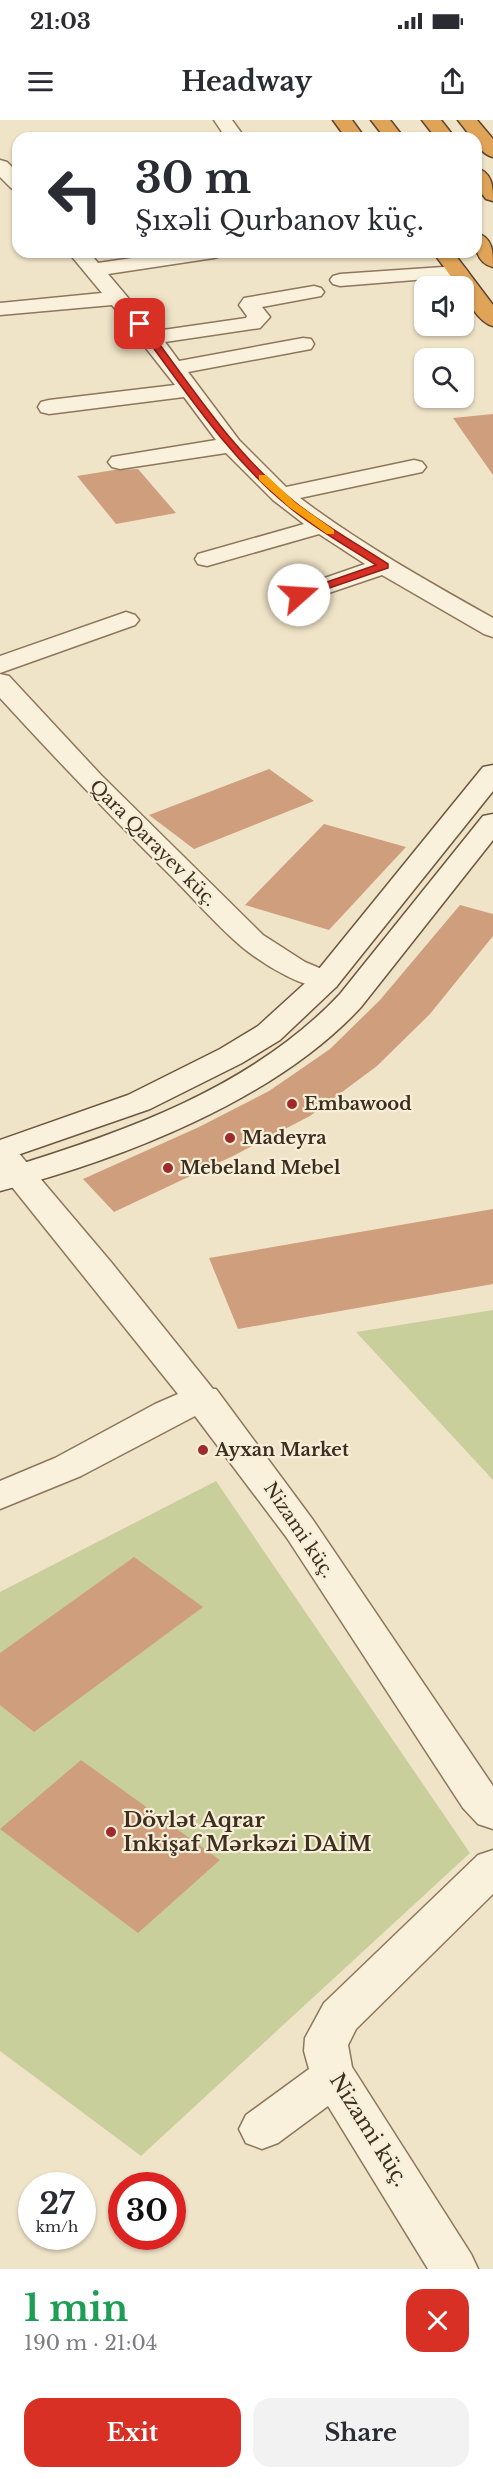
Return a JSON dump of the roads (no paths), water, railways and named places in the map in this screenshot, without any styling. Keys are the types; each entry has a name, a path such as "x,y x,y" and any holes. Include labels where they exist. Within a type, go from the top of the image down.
{"highway":[{"path":"342,120 351,132"},
{"path":"380,120 390,132"},
{"path":"431,120 441,132"},
{"path":"467,120 477,132"},
{"path":"482,138 493,151"},
{"path":"482,181 493,195"},
{"path":"482,247 493,261"},
{"path":"448,258 493,320"}],"street":[{"path":"83,258 175,368 231,445 281,495 322,526 384,566 493,629"},
{"path":"94,270 174,258"},
{"path":"340,280 458,272"},
{"path":"151,338 252,323 259,317 250,305 251,302 314,292"},
{"path":"0,309 118,298"},
{"path":"175,368 303,344"},
{"path":"49,407 189,390"},
{"path":"120,462 231,445"},
{"path":"281,495 414,466"},
{"path":"207,559 322,526"},
{"path":"299,595 384,566"},
{"path":"0,665 126,620"},
{"name":"Qara Qarayev küç.","path":"0,682 91,781 253,941 294,968 325,981"},
{"path":"5,1164 139,1102 231,1056 269,1033 325,981 493,773"},
{"path":"5,1164 120,1141 165,1121 261,1072 298,1047 330,1021 358,991 493,822"},
{"name":"Nizami küç.","path":"5,1164 203,1398 300,1529 478,1797 493,1813"},
{"path":"0,1496 68,1467 168,1413 203,1398"},
{"name":"Nizami küç.","path":"454,2269 334,2076 325,2055 327,2034 340,2016 493,1867"},
{"path":"262,2129 334,2076"}],"place":[{"name":"Embawood","path":"292,1104"},
{"name":"Madeyra","path":"230,1138"},
{"name":"Mebeland Mebel","path":"168,1168"},
{"name":"Ayxan Market","path":"203,1450"},
{"name":"Dövlət Aqrar Inkişaf Mərkəzi DAİM","path":"111,1832"}]}
